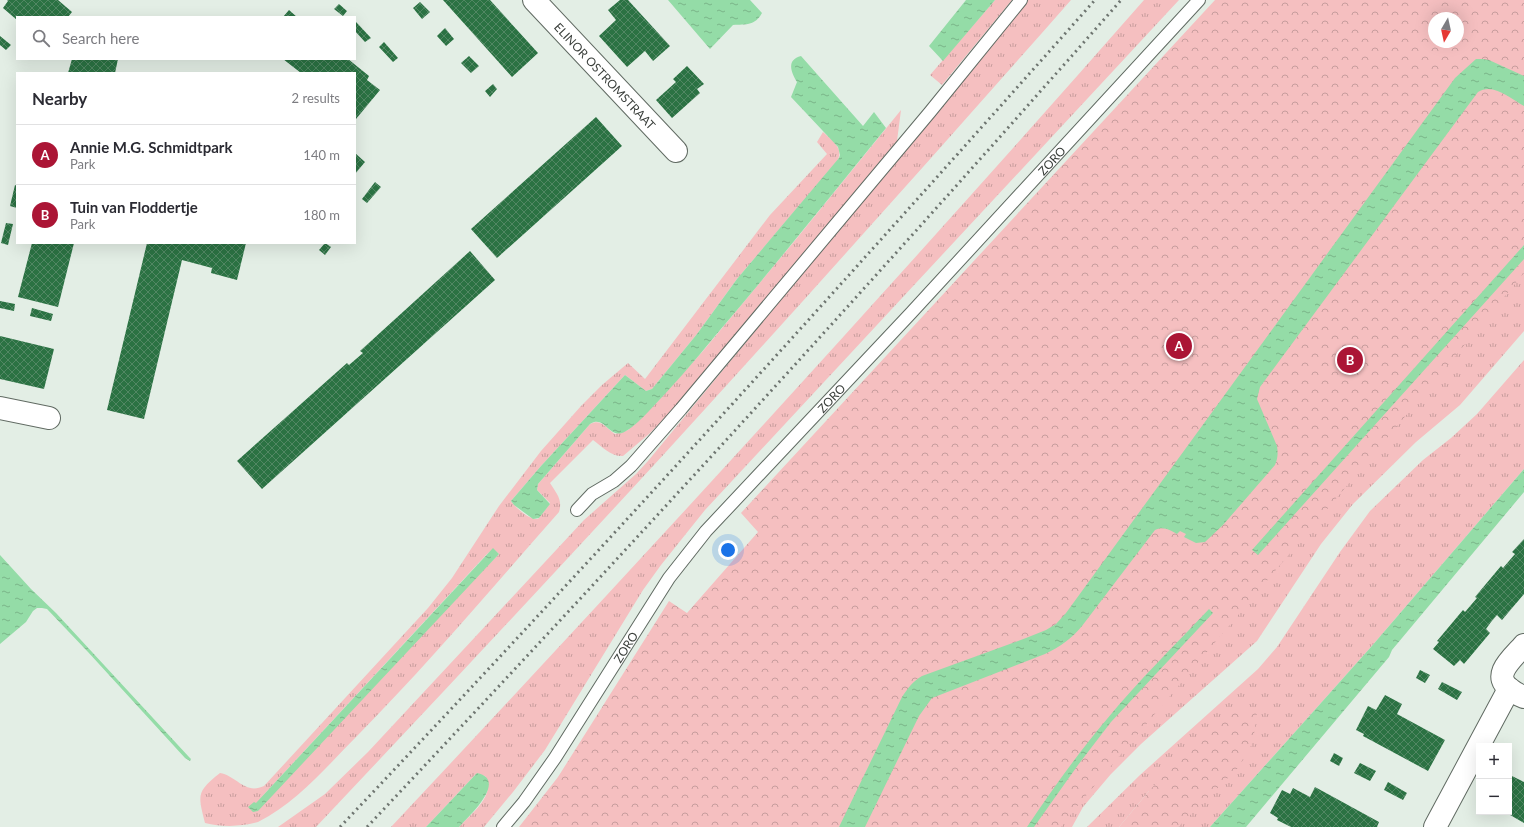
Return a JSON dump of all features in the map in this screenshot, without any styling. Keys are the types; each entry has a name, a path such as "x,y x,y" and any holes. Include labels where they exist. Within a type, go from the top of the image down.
{"street":[{"name":"ELINOR OSTROMSTRAAT","path":"534,0 676,152"},
{"path":"0,408 49,418"},
{"path":"1435,827 1517,693 1503,682 1502,674 1505,667 1524,645"}],"lane":[{"path":"577,510 592,494 614,481 631,466 682,409 925,118 1021,0"},
{"name":"ZORO","path":"503,827 524,802 556,758 665,585 706,531 922,301 1199,0"}],"green space":[{"path":"995,0 1012,0 942,85 930,75"},
{"path":"1028,0 1071,0 665,453 316,827 278,827 325,794 368,752 584,520 636,474 648,461"},
{"path":"1144,0 1179,0 705,510 643,590 545,750 484,827 459,827 481,804 488,790 488,783 485,776 476,774 426,827 391,827 582,622 865,313"},
{"path":"1215,0 1524,0 1524,273 1061,827 519,827 558,777 669,601 687,613 758,532 741,513"},
{"path":"901,110 897,141 676,407 649,434 623,456 611,453 593,440 550,483 557,493 560,503 559,512 435,653 323,771 299,794 273,814 258,822 231,826 205,823 200,800 203,790 212,779 220,773 246,787 257,788 264,786 428,608 452,578 499,506 541,451 581,406 602,385 628,363 645,379 770,215 827,154 817,142 823,132 838,148 839,156 837,161 737,279 697,334 652,389 646,391 625,375 541,466 511,501 516,507 527,516 538,519 550,503 537,490 538,484 590,424 597,422 603,424 615,434 628,430 659,400 703,351","holes":["493,549 499,554 256,803 486,555"]},
{"path":"1524,243 1524,331 1460,405 1416,442 1353,504 1321,544 1257,641 1141,744 1111,774 1083,807 1072,827 1023,827"},
{"path":"1524,360 1524,469 1371,647 1210,827 1178,827 1182,822 1149,791 1119,827 1087,827 1140,775 1258,669 1277,647 1340,552 1370,511 1423,460 1451,438 1477,414"},
{"path":"1239,710 1257,712 1253,742 1239,767 1178,827 1119,827 1149,791 1205,731"}],"water":[{"path":"668,0 750,0 762,13 750,24 733,25 710,49"},
{"path":"966,0 995,0 943,61 929,46"},
{"path":"801,56 863,126 874,112 886,128 780,259 666,393 641,419 626,431 620,433 611,431 600,422 590,424 538,484 537,490 550,504 539,518 533,519 511,501 541,466 625,375 646,391 652,389 697,334 737,279 839,158 840,155 838,147 791,97 797,82 791,67 793,60"},
{"path":"1476,59 1489,60 1524,76 1524,106 1496,90 1484,89 1478,92 1260,387 1257,399 1277,446 1278,456 1275,465 1223,525 1205,542 1196,543 1184,537 1186,534 1180,531 1177,534 1164,528 1155,530 1082,626 1069,639 1045,654 932,698 919,716 865,827 839,827 902,697 913,682 922,676 1046,630 1056,624 1066,613 1455,78"},
{"path":"1524,245 1524,259 1258,555 1252,550"},
{"path":"1524,469 1524,492 1392,650 1389,657 1246,827 1210,827 1371,647"},
{"path":"493,548 499,554 258,811 253,812 248,807 254,802 256,803"},
{"path":"0,555 31,589 56,613 191,759 190,761 185,758 47,609 37,608 33,611 26,622 0,644"},
{"path":"1209,609 1213,613 1111,722 1034,827 1027,827 1086,745 1107,719 1144,677"},
{"path":"477,773 486,777 489,783 483,799 470,816 459,827 426,827"}],"building":[{"path":"7,0 58,0 72,12 69,16 16,16 16,19 3,8 8,1"},
{"path":"443,0 490,0 538,53 512,77"},
{"path":"620,0 628,0 670,46 653,61 645,51 627,67 599,36 616,20 608,10"},
{"path":"420,2 430,12 422,19 413,8"},
{"path":"339,4 347,11 343,16 334,9"},
{"path":"289,10 296,16 284,16"},
{"path":"356,22 371,38 365,42 356,32"},
{"path":"445,28 454,39 446,46 437,36"},
{"path":"0,36 11,45 6,50 0,45"},
{"path":"384,42 398,58 393,62 379,47"},
{"path":"469,56 479,66 471,73 461,63"},
{"path":"72,60 118,60 115,72 68,72"},
{"path":"284,60 349,60 369,76 367,80 380,90 356,119 356,72 300,72"},
{"path":"687,66 704,84 697,89 700,93 672,118 656,100 676,82 673,79"},
{"path":"493,84 497,89 490,97 485,91"},
{"path":"596,117 622,146 497,258 471,229"},
{"path":"356,154 365,162 356,173"},
{"path":"375,182 381,187 367,203 362,199"},
{"path":"15,185 16,208 10,206"},
{"path":"6,223 13,224 8,245 1,243"},
{"path":"32,244 74,244 58,307 18,297"},
{"path":"147,244 246,244 237,280 211,273 212,268 182,260 144,419 107,410"},
{"path":"324,244 331,247 325,255 319,250"},
{"path":"470,251 495,280 262,489 237,461 347,363 349,365 363,353 360,351"},
{"path":"0,301 15,304 14,311 0,308"},
{"path":"32,308 53,314 51,321 30,316"},
{"path":"0,336 54,349 44,389 0,379"},
{"path":"1524,539 1524,594 1502,620 1497,615 1491,622 1486,629 1490,633 1464,664 1460,660 1454,666 1433,649 1439,642 1437,641 1463,610 1465,612 1477,598 1475,597 1501,566 1503,568 1515,554 1512,552"},
{"path":"1420,670 1430,675 1425,683 1416,678"},
{"path":"1442,682 1462,692 1457,700 1438,689"},
{"path":"1385,695 1402,704 1397,714 1445,740 1428,771 1363,736 1364,734 1356,730 1368,706 1376,710"},
{"path":"1334,753 1343,758 1339,766 1330,761"},
{"path":"1360,763 1376,771 1370,781 1354,773"},
{"path":"1512,776 1524,782 1524,823 1510,815 1512,815"},
{"path":"1388,782 1407,793 1403,800 1384,790"},
{"path":"1315,787 1379,822 1377,827 1291,827 1277,820 1278,818 1270,813 1282,790 1290,794 1293,788 1310,797"}],"railway":[{"path":"340,827 532,623 721,416 909,209 1095,0"},
{"path":"367,827 842,313 1121,0"}],"place":[{"name":"Annie M.G. Schmidtpark","path":"1179,346"},
{"name":"Tuin van Floddertje","path":"1350,360"}]}
